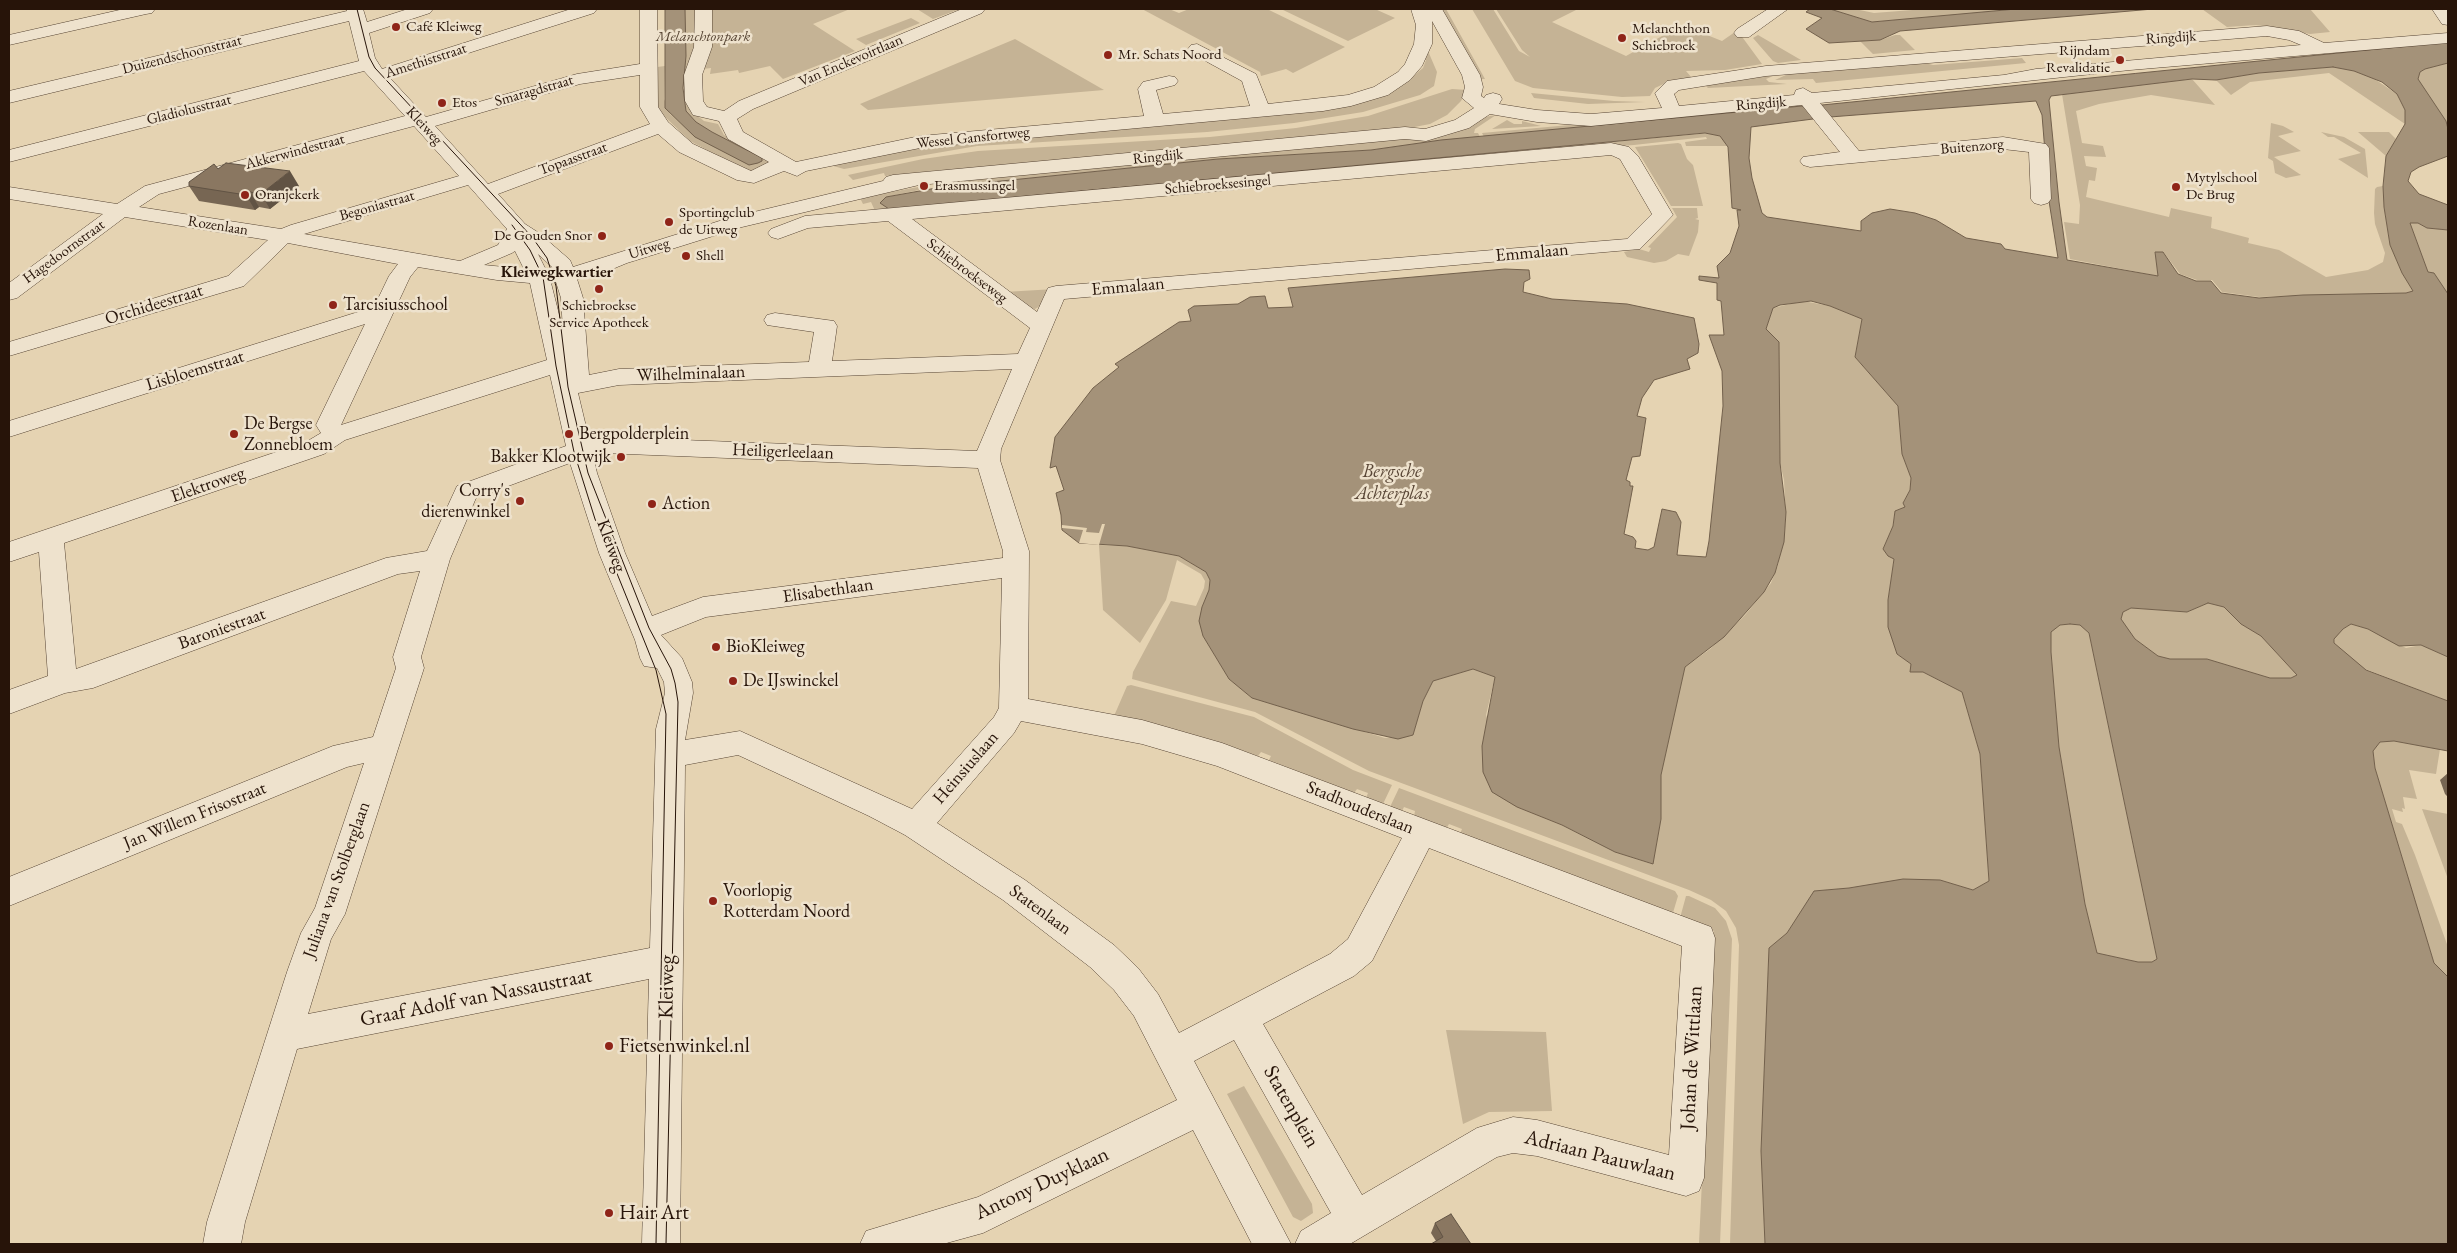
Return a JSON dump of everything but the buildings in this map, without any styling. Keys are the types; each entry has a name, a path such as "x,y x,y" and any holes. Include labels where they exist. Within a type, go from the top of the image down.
{"street":[{"path":"9,40 146,9"},
{"name":"Duizendschoonstraat","path":"9,97 357,18 424,9"},
{"name":"Amethiststraat","path":"373,70 588,9"},
{"path":"649,9 649,107 661,126 686,148 744,176 754,176 789,165"},
{"path":"703,9 703,47 693,76 694,102 700,111 727,117 735,135 814,180 822,205 805,222 778,233"},
{"name":"Van Enckevoirtlaan","path":"727,117 746,105 976,9"},
{"name":"Wessel Gansfortweg","path":"789,165 920,142 1337,103 1369,95 1394,83 1414,66 1424,44 1425,25 1419,9"},
{"path":"1434,9 1471,75 1474,86 1485,97"},
{"path":"1743,33 1779,9"},
{"path":"2441,9 2448,20"},
{"name":"Kleiweg","path":"357,18 373,70 518,228 532,237 565,270 572,298 568,362 570,386 581,422 578,450 612,553 647,635 671,742 661,1244"},
{"name":"Ringdijk","path":"1669,105 1664,93 1673,85 1766,71 2268,31 2285,33 2305,39 2322,48"},
{"name":"Ringdijk","path":"822,205 911,180 1405,133 1426,135 1451,129 1485,97 1537,116 1591,120 1669,105 1806,99 2004,80 2036,74 2448,38"},
{"path":"1197,49 1250,78 1261,111"},
{"name":"Smaragdstraat","path":"419,121 577,79 607,73 648,69"},
{"name":"Gladiolusstraat","path":"9,156 373,70"},
{"path":"1155,121 1147,89 1149,86 1169,81"},
{"path":"1806,99 1854,157"},
{"name":"Akkerwindestraat","path":"120,211 152,190 419,121"},
{"name":"Topaasstraat","path":"479,185 661,126"},
{"name":"Buitenzorg","path":"1810,161 2003,143 2039,148 2041,199"},
{"name":"Schiebroeksesingel","path":"822,205 892,216 1610,149 1622,151 1628,156 1663,215 1633,245"},
{"name":"Begoniastraat","path":"284,236 315,224 479,185"},
{"name":"Rozenlaan","path":"14,198 120,211 284,236 345,249 497,274 537,272"},
{"name":"Uitweg","path":"537,272 590,270 619,258 736,222 822,205"},
{"name":"Hagedoornstraat","path":"9,293 120,211"},
{"name":"Schiebroekseweg","path":"892,216 1041,326"},
{"path":"469,264 505,249 511,243 518,228"},
{"name":"Kleiweg","path":"518,228 523,246 537,272 568,362"},
{"name":"Orchideestraat","path":"9,349 236,281 284,236"},
{"name":"Emmalaan","path":"988,460 989,449 1042,331 1041,326 1056,293 1633,245"},
{"path":"336,435 328,425 381,312 400,276 420,260"},
{"name":"Rozenlaan","path":"420,260 537,272"},
{"name":"Lisbloemstraat","path":"9,429 381,312"},
{"path":"775,320 826,326 818,369"},
{"name":"Wilhelminalaan","path":"570,386 619,377 1028,361"},
{"name":"Elektroweg","path":"9,552 315,448 336,435 568,362"},
{"name":"Heiligerleelaan","path":"578,450 602,445 988,460"},
{"name":"Juliana van Stolberglaan","path":"222,1244 226,1222 317,933 329,914 410,668 407,657 437,558 466,492 578,450"},
{"path":"988,460 1016,551 1013,708"},
{"path":"51,538 63,682"},
{"name":"Baroniestraat","path":"9,702 63,682 85,680 395,565 437,558"},
{"name":"Elisabethlaan","path":"647,635 703,607 1016,566"},
{"name":"Heinsiuslaan","path":"916,826 1004,725 1013,708"},
{"name":"Stadhouderslaan","path":"1013,708 1142,732 1222,755 1699,938"},
{"name":"Statenlaan","path":"671,742 740,743 880,807 916,826 1014,890 1102,956 1126,979 1146,1005 1272,1244"},
{"name":"Jan Willem Frisostraat","path":"9,892 343,755 384,748"},
{"path":"1172,1054 1342,965 1360,950 1371,932 1421,832"},
{"name":"Johan de Wittlaan","path":"1686,1178 1699,938"},
{"name":"Graaf Adolf van Nassaustraat","path":"284,1035 667,960"},
{"name":"Statenplein","path":"1241,1019 1356,1220"},
{"name":"Antony Duyklaan","path":"879,1244 958,1234 982,1214 1200,1108"},
{"name":"Adriaan Paauwlaan","path":"1356,1220 1490,1141 1513,1135 1536,1138 1686,1178"},
{"path":"1314,1244 1356,1220"}],"green space":[{"name":"Melanchtonpark","path":"676,9 850,9 813,24 855,51 783,79 770,66 739,73 738,70 710,74 711,68 703,69 693,112 704,121 718,124 724,135 771,160 772,162 753,174 690,141 659,111 657,102 657,67 665,66 664,99 670,114 681,123 762,158 712,132 696,122 686,111"},
{"path":"917,9 960,9 933,19"},
{"path":"1142,9 1169,9 1179,13 1189,9 1267,9 1345,47 1293,73 1286,69 1261,76 1260,72"},
{"path":"1281,9 1375,9 1395,18 1348,41"},
{"path":"1440,9 1446,9 1485,79 1479,79"},
{"path":"1472,9 1493,9 1519,51 1530,57 1522,50 1496,9 1578,9 1552,22 1626,56 1682,25 1722,41 1735,32 1740,34 1762,64 1725,70 1686,71 1692,78 1672,80 1655,88 1650,96 1622,97 1533,88 1515,81"},
{"path":"1830,9 1855,9 1874,13 1925,9 2024,9 1872,22"},
{"path":"2202,9 2310,9 2330,32 2310,34 2256,25 2227,27"},
{"path":"911,18 920,23 866,45 856,39"},
{"path":"1758,35 1801,60 1778,63 1773,61 1753,38"},
{"path":"1900,35 1915,50 1873,54 1860,41 1880,40"},
{"path":"1015,39 1104,90 868,110 860,104"},
{"path":"1428,51 1437,72 1434,86 1420,95 1363,112 1294,123 1207,132 977,146 844,169 823,163 929,146 1339,108 1374,99 1402,85 1423,68 1426,60 1422,59"},
{"path":"2022,58 2026,63 1816,83 1813,79 1775,80 1788,74 1921,62 1933,65"},
{"path":"2448,63 2448,124 2418,79 2420,72 2425,69"},
{"path":"2333,67 2354,71 2373,78 2397,94 2405,110 2405,124 2329,73 2250,82 2231,95 2216,80 2259,73"},
{"path":"1778,74 1766,79 1769,82 1787,84 1708,88 1703,83"},
{"path":"2192,79 2215,105 2151,95 2099,104 2076,111 2082,143 2103,146 2106,157 2084,156 2086,166 2097,168 2095,181 2089,180 2086,197 2169,217 2171,208 2212,217 2211,228 2249,238 2248,243 2279,250 2326,277 2368,270 2383,262 2385,253 2375,224 2374,213 2375,189 2383,186 2390,245 2402,273 2413,291 2406,293 2259,297 2222,292 2212,280 2197,280 2180,274 2164,253 2155,252 2158,276 2070,259 2064,222 2079,224 2080,205 2062,94"},
{"path":"1452,89 1467,90 1461,101 1447,115 1430,124 1399,130 943,172 942,170 885,176 884,173 853,180 848,175 923,159 978,151 1210,137 1296,128 1368,116"},
{"path":"1531,93 1645,102 1588,104 1534,98"},
{"path":"1799,104 1802,106 1484,137 1482,133"},
{"path":"1496,115 1475,129 1474,133 1478,133 1480,137 1371,150 1218,159 942,187 940,182 1402,138 1431,138 1461,130 1485,117"},
{"path":"1507,120 1514,124 1522,124 1522,121 1541,126 1492,129"},
{"path":"2271,123 2283,126 2294,132 2278,136 2301,151 2274,157 2301,175 2286,178 2275,173 2273,161 2268,158"},
{"path":"2321,132 2344,137 2365,149 2368,178 2338,159 2361,153 2334,137 2328,137"},
{"path":"2358,132 2389,132 2396,139 2386,156"},
{"path":"1710,133 1722,137 1728,146 1686,146 1685,142 1707,139 1706,137 1634,145 1493,155 1492,153"},
{"path":"1681,144 1687,159 1693,165 1703,206 1671,206 1635,147"},
{"path":"1489,153 1490,158 876,213 871,202 863,204 860,198 918,187 919,190 886,197 889,209"},
{"path":"1672,208 1697,208 1698,218 1695,219 1699,220 1698,232 1689,256 1678,254 1666,261 1654,263 1627,257 1624,252 1639,249 1649,252 1651,248 1648,247 1677,217"},
{"path":"2410,223 2418,223 2427,228 2448,230 2448,294 2434,273 2428,272"},
{"path":"1055,289 1035,309 1030,308 1004,292"},
{"path":"1803,301 1830,306 1862,319 1855,357 1898,406 1902,454 1911,478 1910,490 1903,502 1905,507 1895,511 1893,526 1883,549 1894,558 1888,600 1897,654 1923,672 1962,692 1980,754 1989,881 1973,890 1940,880 1815,891 1787,933 1769,948 1761,1151 1765,1244 1730,1244 1739,945 1736,928 1726,911 1711,900 1689,890 1369,771 1255,712 1132,679 1133,672 1171,601 1196,606 1205,581 1201,574 1177,560 1166,600 1140,643 1103,610 1099,545 1127,546 1179,556 1206,572 1210,580 1209,590 1202,607 1203,636 1229,679 1252,698 1385,738 1413,735 1423,701 1433,681 1473,669 1495,677 1486,715 1517,807 1562,825 1615,852 1652,864 1661,819 1661,775 1685,667 1710,649 1745,615 1771,583 1778,565 1786,521 1784,480 1780,463 1779,342 1766,329 1773,308"},
{"path":"2208,603 2224,607 2241,624 2261,636 2297,675 2291,678 2270,678 2207,659 2170,659 2158,656 2135,639 2126,629 2121,619 2122,612 2131,608 2187,612"},
{"path":"2351,624 2368,629 2406,648 2421,645 2448,657 2448,701 2360,667 2334,643 2335,635"},
{"path":"2060,625 2081,625 2089,633 2157,959 2152,962 2138,962 2097,953 2085,904 2059,747 2051,652 2051,631"},
{"path":"1131,685 1254,717 1353,770 1392,785 1383,804 1366,798 1368,793 1357,789 1354,793 1269,760 1271,756 1261,752 1258,756 1227,745 1114,716 1127,686"},
{"path":"2394,741 2440,749 2436,774 2409,770 2417,799 2403,797 2405,809 2402,808 2403,812 2392,809 2396,822 2402,824 2415,855 2448,947 2448,977 2434,963 2375,768 2373,751 2375,746 2380,742"},
{"path":"1399,788 1675,891 1678,896 1672,916 1460,834 1462,829 1449,824 1446,829 1414,816 1415,811 1404,807 1402,811 1390,807"},
{"path":"2422,809 2448,814 2448,879 2441,860"},
{"path":"1686,896 1715,908 1726,921 1732,939 1720,1244 1699,1243 1714,931 1680,918"},
{"path":"1446,1030 1546,1032 1552,1111 1489,1112 1463,1124"},
{"path":"1244,1086 1312,1204 1313,1213 1301,1221 1293,1217 1227,1094"}],"water":[{"path":"665,9 685,9 686,56 683,88 686,111 696,122 762,158 762,161 749,165 695,137 665,108"},
{"path":"1810,9 1830,9 1872,22 2016,9 2153,9 1900,31 1880,40 1829,43 1806,29 1822,18 1806,12"},
{"name":"Bergsche Achterplas","path":"2448,42 2448,63 2425,69 2420,72 2418,79 2446,121 2448,129 2448,156 2411,172 2408,181 2419,194 2448,205 2448,230 2427,228 2418,223 2410,223 2428,272 2434,273 2448,294 2448,657 2421,645 2399,646 2368,629 2351,624 2343,629 2334,639 2334,643 2366,670 2448,701 2448,751 2394,741 2380,742 2373,751 2375,768 2434,963 2448,977 2448,1244 1765,1244 1761,1151 1769,948 1787,933 1814,891 1849,888 1903,879 1940,880 1973,890 1989,881 1980,754 1962,692 1923,672 1910,672 1911,664 1897,654 1888,627 1888,600 1894,559 1888,556 1883,549 1893,526 1895,511 1905,507 1903,503 1910,490 1911,478 1902,454 1898,406 1855,357 1862,319 1830,306 1811,301 1780,305 1773,308 1766,329 1779,342 1780,463 1786,512 1784,542 1775,573 1764,592 1724,637 1685,667 1661,775 1661,819 1653,864 1615,852 1562,825 1517,807 1492,792 1483,772 1482,746 1495,677 1473,669 1433,681 1423,701 1413,735 1398,739 1353,729 1252,698 1229,679 1203,636 1199,621 1209,590 1210,580 1206,572 1179,556 1127,546 1079,543 1062,530 1056,493 1064,490 1056,466 1050,468 1055,437 1093,388 1119,367 1115,364 1179,322 1191,321 1188,310 1194,306 1238,304 1250,297 1265,296 1268,308 1293,307 1288,288 1505,269 1529,270 1530,279 1524,282 1523,292 1552,299 1627,304 1694,318 1699,344 1698,353 1687,359 1690,369 1654,380 1642,398 1637,416 1646,418 1640,456 1632,457 1626,480 1630,482 1630,486 1633,486 1624,534 1633,537 1636,541 1635,548 1648,550 1654,547 1662,509 1676,512 1681,522 1677,555 1706,557 1723,406 1722,371 1709,335 1724,335 1721,301 1717,300 1717,283 1699,280 1699,276 1719,278 1717,266 1730,253 1739,226 1737,210 1741,210 1732,208 1728,147 1720,136 1705,133 889,209 880,203 886,197 942,187 1218,159 1371,150 1441,140 1802,106 1809,109 1813,119 1751,127 1749,158 1752,178 1762,213 1767,217 1861,231 1861,221 1872,213 1890,209 1915,213 1936,220 1966,238 2001,244 2005,249 2058,258 2049,201 2042,115 2036,101 1830,117 1819,109 1822,105","holes":["2333,67 2354,71 2382,82 2397,94 2405,110 2405,124 2386,156 2383,186 2390,245 2402,273 2413,291 2406,293 2303,295 2259,298 2221,293 2211,281 2196,281 2178,274 2163,252 2155,252 2158,276 2067,260 2049,100 2051,96 2192,79 2216,80 2259,73","2208,603 2224,607 2241,624 2261,636 2297,675 2291,678 2270,678 2207,659 2170,659 2158,656 2135,639 2121,619 2123,612 2131,608 2187,612","2060,625 2080,625 2089,633 2157,959 2152,962 2138,962 2097,953 2085,904 2059,747 2051,632"]}],"pier":[{"path":"1102,524 1105,524 1099,545 1079,543 1083,530 1062,528 1062,525 1087,528 1086,532 1099,533"}],"tram line":[{"path":"357,9 369,57 375,68 532,237 547,258 556,286 568,387 588,473 649,628 671,669 675,683 678,702 666,1244"},
{"path":"512,225 530,250 543,277 556,366 574,452 595,519 656,670 666,714 656,1244"}],"place":[{"name":"Café Kleiweg","path":"396,27"},
{"name":"Melanchthon Schiebroek","path":"1622,38"},
{"name":"Mr. Schats Noord","path":"1108,55"},
{"name":"Rijndam Revalidatie","path":"2120,60"},
{"name":"Etos","path":"442,103"},
{"name":"Erasmussingel","path":"924,186"},
{"name":"Mytylschool De Brug","path":"2176,187"},
{"name":"Oranjekerk","path":"245,195"},
{"name":"Sportingclub de Uitweg","path":"669,222"},
{"name":"De Gouden Snor","path":"602,236"},
{"name":"Shell","path":"686,256"},
{"name":"Schiebroekse Service Apotheek","path":"599,289"},
{"name":"Tarcisiusschool","path":"333,305"},
{"name":"De Bergse Zonnebloem","path":"234,434"},
{"name":"Bergpolderplein","path":"569,434"},
{"name":"Bakker Klootwijk","path":"621,457"},
{"name":"Corry's dierenwinkel","path":"520,501"},
{"name":"Action","path":"652,504"},
{"name":"BioKleiweg","path":"716,647"},
{"name":"De IJswinckel","path":"733,681"},
{"name":"Voorlopig Rotterdam Noord","path":"713,901"},
{"name":"Fietsenwinkel.nl","path":"609,1046"},
{"name":"Hair Art","path":"609,1213"}],"district":[{"name":"Kleiwegkwartier","path":"557,273"}]}
